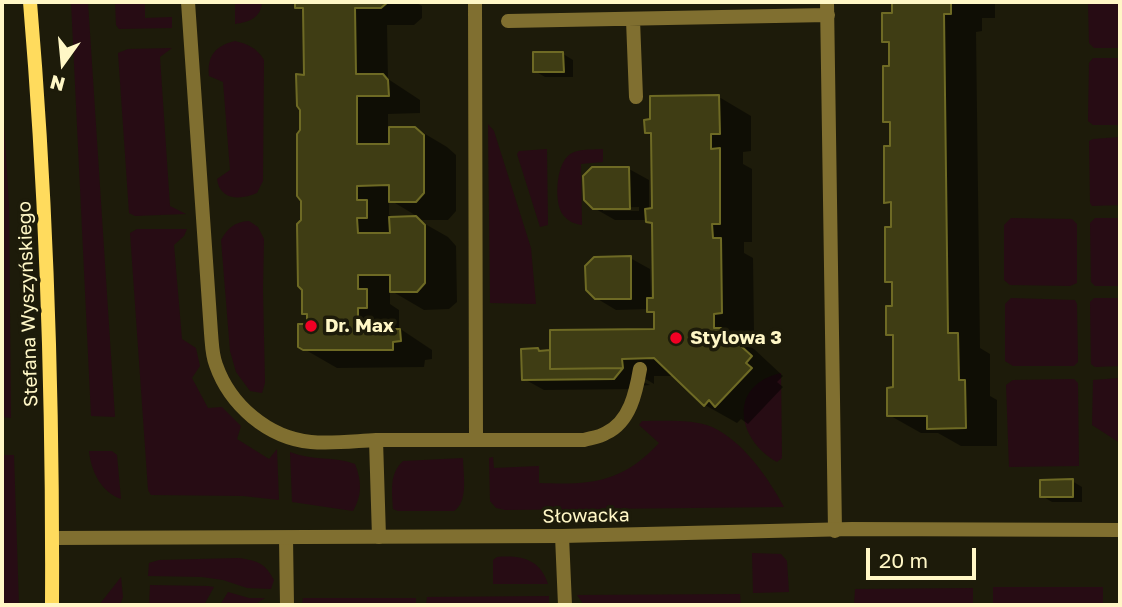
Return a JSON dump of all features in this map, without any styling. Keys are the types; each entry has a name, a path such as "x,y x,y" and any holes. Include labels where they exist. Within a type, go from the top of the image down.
{"street":[{"name":"Stefana Wyszyńskiego","path":"30,2 44,189 52,605"},
{"path":"188,2 215,363 227,389 250,415 277,434 311,442 584,440 608,433 627,415 636,392 640,369"},
{"path":"475,2 476,439"},
{"path":"508,22 633,20 828,8 835,531"},
{"path":"633,20 636,97"},
{"path":"376,440 379,537"},
{"name":"Słowacka","path":"52,538 1120,530"},
{"path":"562,536 565,605"},
{"path":"286,538 287,605"}],"shaded area":[{"path":"71,2 88,2 115,417 91,416"},
{"path":"115,2 145,2 145,18 172,17 172,28 119,29 116,25"},
{"path":"235,2 262,2 257,15 235,24"},
{"path":"1088,2 1120,2 1120,48 1094,48 1089,43"},
{"path":"235,41 252,47 264,60 263,181 257,193 244,197 227,195 219,186 217,179 230,170 223,82 209,76 211,57 217,49"},
{"path":"172,48 160,57 170,206 186,214 135,216 129,213 118,53 128,49"},
{"path":"1093,58 1120,58 1120,125 1093,125 1088,121 1089,63"},
{"path":"2,90 9,206 11,418 2,417"},
{"path":"488,124 494,131 531,248 536,304 490,303"},
{"path":"1120,137 1120,205 1092,206 1089,141"},
{"path":"547,149 548,225 540,227 517,154 519,151"},
{"path":"603,149 603,162 581,164 582,225 574,223 560,210 560,169 567,157 574,152"},
{"path":"1011,218 1072,219 1077,224 1077,283 1070,286 1010,285 1004,280 1004,225"},
{"path":"1095,218 1120,218 1120,286 1095,286 1091,282 1090,223"},
{"path":"249,221 258,227 264,239 265,383 262,393 250,391 236,372 230,351 221,240 232,226"},
{"path":"137,229 187,229 174,245 182,339 196,348 200,366 192,378 208,408 222,407 241,426 237,439 269,459 277,449 279,500 243,496 151,495 148,490 130,233"},
{"path":"1011,298 1075,300 1078,362 1074,366 1013,366 1005,361 1005,304"},
{"path":"1094,298 1120,298 1120,366 1095,367 1091,364 1090,302"},
{"path":"781,373 782,458 777,462 753,440 746,427 744,413 746,400 752,389 764,379"},
{"path":"1120,378 1120,443 1092,425 1093,380"},
{"path":"1074,379 1078,383 1079,466 1009,467 1006,385 1013,380"},
{"path":"642,421 696,423 712,427 724,434 745,451 784,507 505,510 496,508 490,501 489,458 493,457 494,468 539,466 539,483 574,483 605,479 632,466 659,443 639,425"},
{"path":"89,451 112,451 117,455 121,499 114,496 98,480"},
{"path":"290,452 355,464 360,488 353,511 292,502"},
{"path":"2,455 14,455 19,605 2,605"},
{"path":"463,458 462,501 454,511 393,509 393,477 403,461"},
{"path":"752,553 781,554 787,561 789,592 753,593"},
{"path":"497,557 528,560 540,569 548,584 493,584 493,560"},
{"path":"239,558 264,566 274,580 271,589 247,588 202,577 148,576 149,563 159,560"},
{"path":"121,577 123,597 120,605 99,605"},
{"path":"150,585 214,587 204,605 149,605"},
{"path":"993,587 1103,587 1103,605 993,605"},
{"path":"973,588 973,605 854,605 855,589"},
{"path":"228,592 249,598 265,598 254,605 220,605"},
{"path":"740,594 741,605 584,605 577,595"},
{"path":"549,596 549,605 426,605 427,597"},
{"path":"303,598 416,598 416,605 302,605"}],"building":[{"path":"295,2 388,2 381,8 355,8 356,74 383,74 388,80 389,96 357,96 357,144 389,144 389,127 415,127 424,135 424,193 416,202 389,202 389,185 357,186 357,200 367,200 367,218 357,218 358,233 390,233 389,217 416,216 425,225 425,283 417,292 390,292 390,275 358,275 358,289 367,289 367,308 358,308 358,323 393,322 393,329 400,329 401,341 393,342 393,350 303,350 298,347 298,324 307,324 307,314 302,314 302,290 298,286 297,224 301,220 301,201 297,196 297,134 300,130 300,110 297,106 296,74 304,75 303,8 295,8"},
{"path":"892,2 951,2 951,14 944,14 948,333 958,333 959,380 965,380 966,428 927,429 927,416 887,416 887,388 893,387 893,335 886,335 886,306 892,306 892,282 885,282 885,227 891,227 891,202 884,203 884,146 890,146 890,122 883,122 883,66 889,66 889,42 882,42 882,13 892,13"},
{"path":"533,52 563,52 564,72 533,72"},
{"path":"719,95 720,134 711,134 711,149 720,148 720,224 712,224 713,238 721,238 722,313 714,314 714,328 721,328 752,356 746,363 752,368 715,407 709,400 704,406 654,358 622,359 623,368 550,369 550,330 654,329 654,312 647,312 647,298 653,298 652,223 646,222 645,209 652,208 651,133 645,133 644,120 650,119 650,96"},
{"path":"592,167 629,167 630,209 593,209 584,200 583,176"},
{"path":"631,256 631,299 595,299 586,290 585,266 594,257"},
{"path":"538,348 539,351 550,350 550,369 623,368 614,379 522,380 521,349"},
{"path":"1073,479 1073,497 1040,497 1040,480"}],"place":[{"name":"Dr. Max","path":"311,326"},
{"name":"Stylowa 3","path":"676,338"}]}
